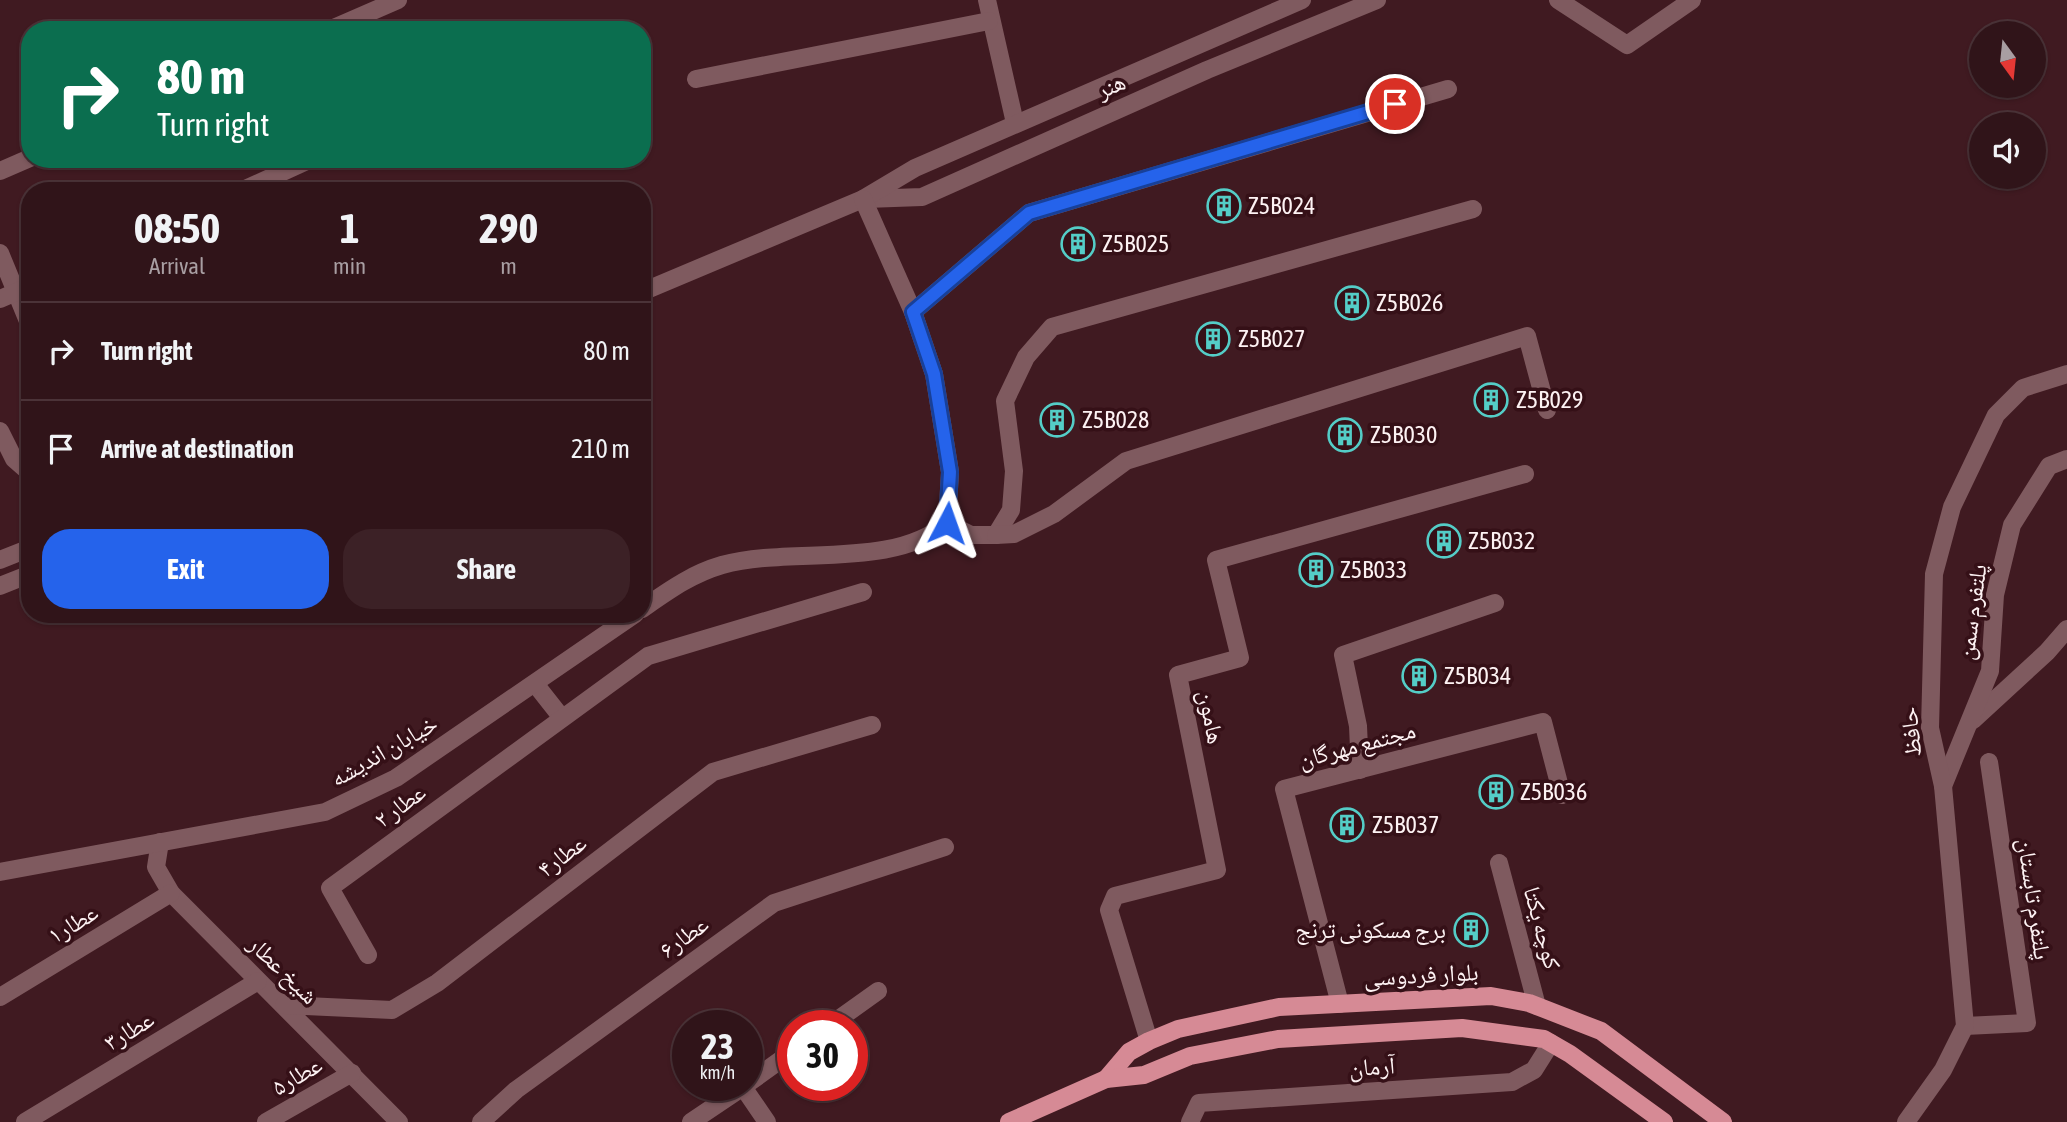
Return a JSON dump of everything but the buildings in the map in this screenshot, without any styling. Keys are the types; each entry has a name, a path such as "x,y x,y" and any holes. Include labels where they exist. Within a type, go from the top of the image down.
{"main road":[{"name":"بلوار فردوسی","path":"1106,1079 1129,1052 1149,1041 1178,1029 1279,1007 1491,996 1537,1006 1601,1031 1723,1122"},
{"name":"بلوار فردوسی","path":"1009,1122 1106,1079 1144,1075 1189,1056 1278,1040 1462,1028 1544,1039 1664,1122"}],"street":[{"path":"350,21 398,0"},
{"path":"987,0 989,21 1016,123"},
{"name":"هنر","path":"651,288 863,199 915,168 1302,0"},
{"name":"هنر","path":"863,199 922,197 1207,70 1377,0"},
{"path":"1558,0 1627,45 1692,0"},
{"path":"696,79 989,21"},
{"path":"913,312 1029,213 1448,89"},
{"path":"0,171 21,162"},
{"path":"261,182 291,168"},
{"path":"651,603 685,579 724,565 897,548 930,537 947,523 950,472 934,374 913,312 863,199"},
{"path":"996,535 1011,510 1014,471 1005,401 1026,357 1052,327 1473,209"},
{"path":"0,253 15,292"},
{"path":"947,523 971,535 1014,534 1054,514 1126,461 1527,336 1547,410"},
{"name":"حافظ","path":"1965,1026 1944,786 1930,728 1934,574 1952,508 1996,415 2023,388 2067,374"},
{"path":"0,431 14,459 21,465"},
{"name":"پلتفرم سمن","path":"1944,786 1990,671 1995,595 2012,525 2049,466 2067,459"},
{"name":"هامون","path":"1149,1041 1109,910 1115,897 1217,870 1178,675 1240,658 1216,561 1525,474"},
{"path":"0,560 21,552"},
{"path":"0,586 21,578"},
{"name":"عطار ۲","path":"368,955 330,888 648,656 863,592"},
{"path":"1360,769 1358,726 1343,655 1495,603"},
{"name":"خیابان اندیشه","path":"0,872 324,812 396,778 536,685 622,623"},
{"path":"1968,724 2047,652 2067,629"},
{"path":"536,685 562,718"},
{"name":"مجتمع مهرگان","path":"1340,1004 1284,789 1543,722 1562,795"},
{"name":"عطار۴","path":"284,1005 392,1010 437,983 713,772 872,725"},
{"name":"پلتفرم تابستان","path":"1965,1026 2028,1023 1989,762"},
{"name":"شیخ عطار","path":"160,842 156,867 171,893 399,1122"},
{"name":"عطار۶","path":"481,1122 516,1090 774,903 945,847"},
{"name":"کوچه یکتا","path":"1499,863 1537,1006"},
{"name":"عطار۱","path":"0,998 171,893"},
{"name":"عطار۳","path":"25,1122 258,981"},
{"path":"851,1010 878,990"},
{"path":"1906,1122 1943,1070 1965,1026"},
{"name":"آرمان","path":"1190,1122 1199,1102 1512,1082 1534,1070 1551,1043"},
{"name":"عطار۵","path":"266,1122 352,1073"},
{"path":"691,1122 722,1101"},
{"path":"755,1101 767,1122"}],"place":[{"name":"Z5B024","path":"1224,206"},
{"name":"Z5B025","path":"1078,244"},
{"name":"Z5B026","path":"1352,303"},
{"name":"Z5B027","path":"1213,339"},
{"name":"Z5B029","path":"1491,400"},
{"name":"Z5B028","path":"1057,420"},
{"name":"Z5B030","path":"1345,435"},
{"name":"Z5B032","path":"1444,541"},
{"name":"Z5B033","path":"1316,570"},
{"name":"Z5B034","path":"1419,676"},
{"name":"Z5B036","path":"1496,792"},
{"name":"Z5B037","path":"1347,825"},
{"name":"برج مسکونی ترنج","path":"1471,930"}],"route":[{"path":"947,523 950,472 934,374 913,312 967,269 1029,213 1395,104"}]}
